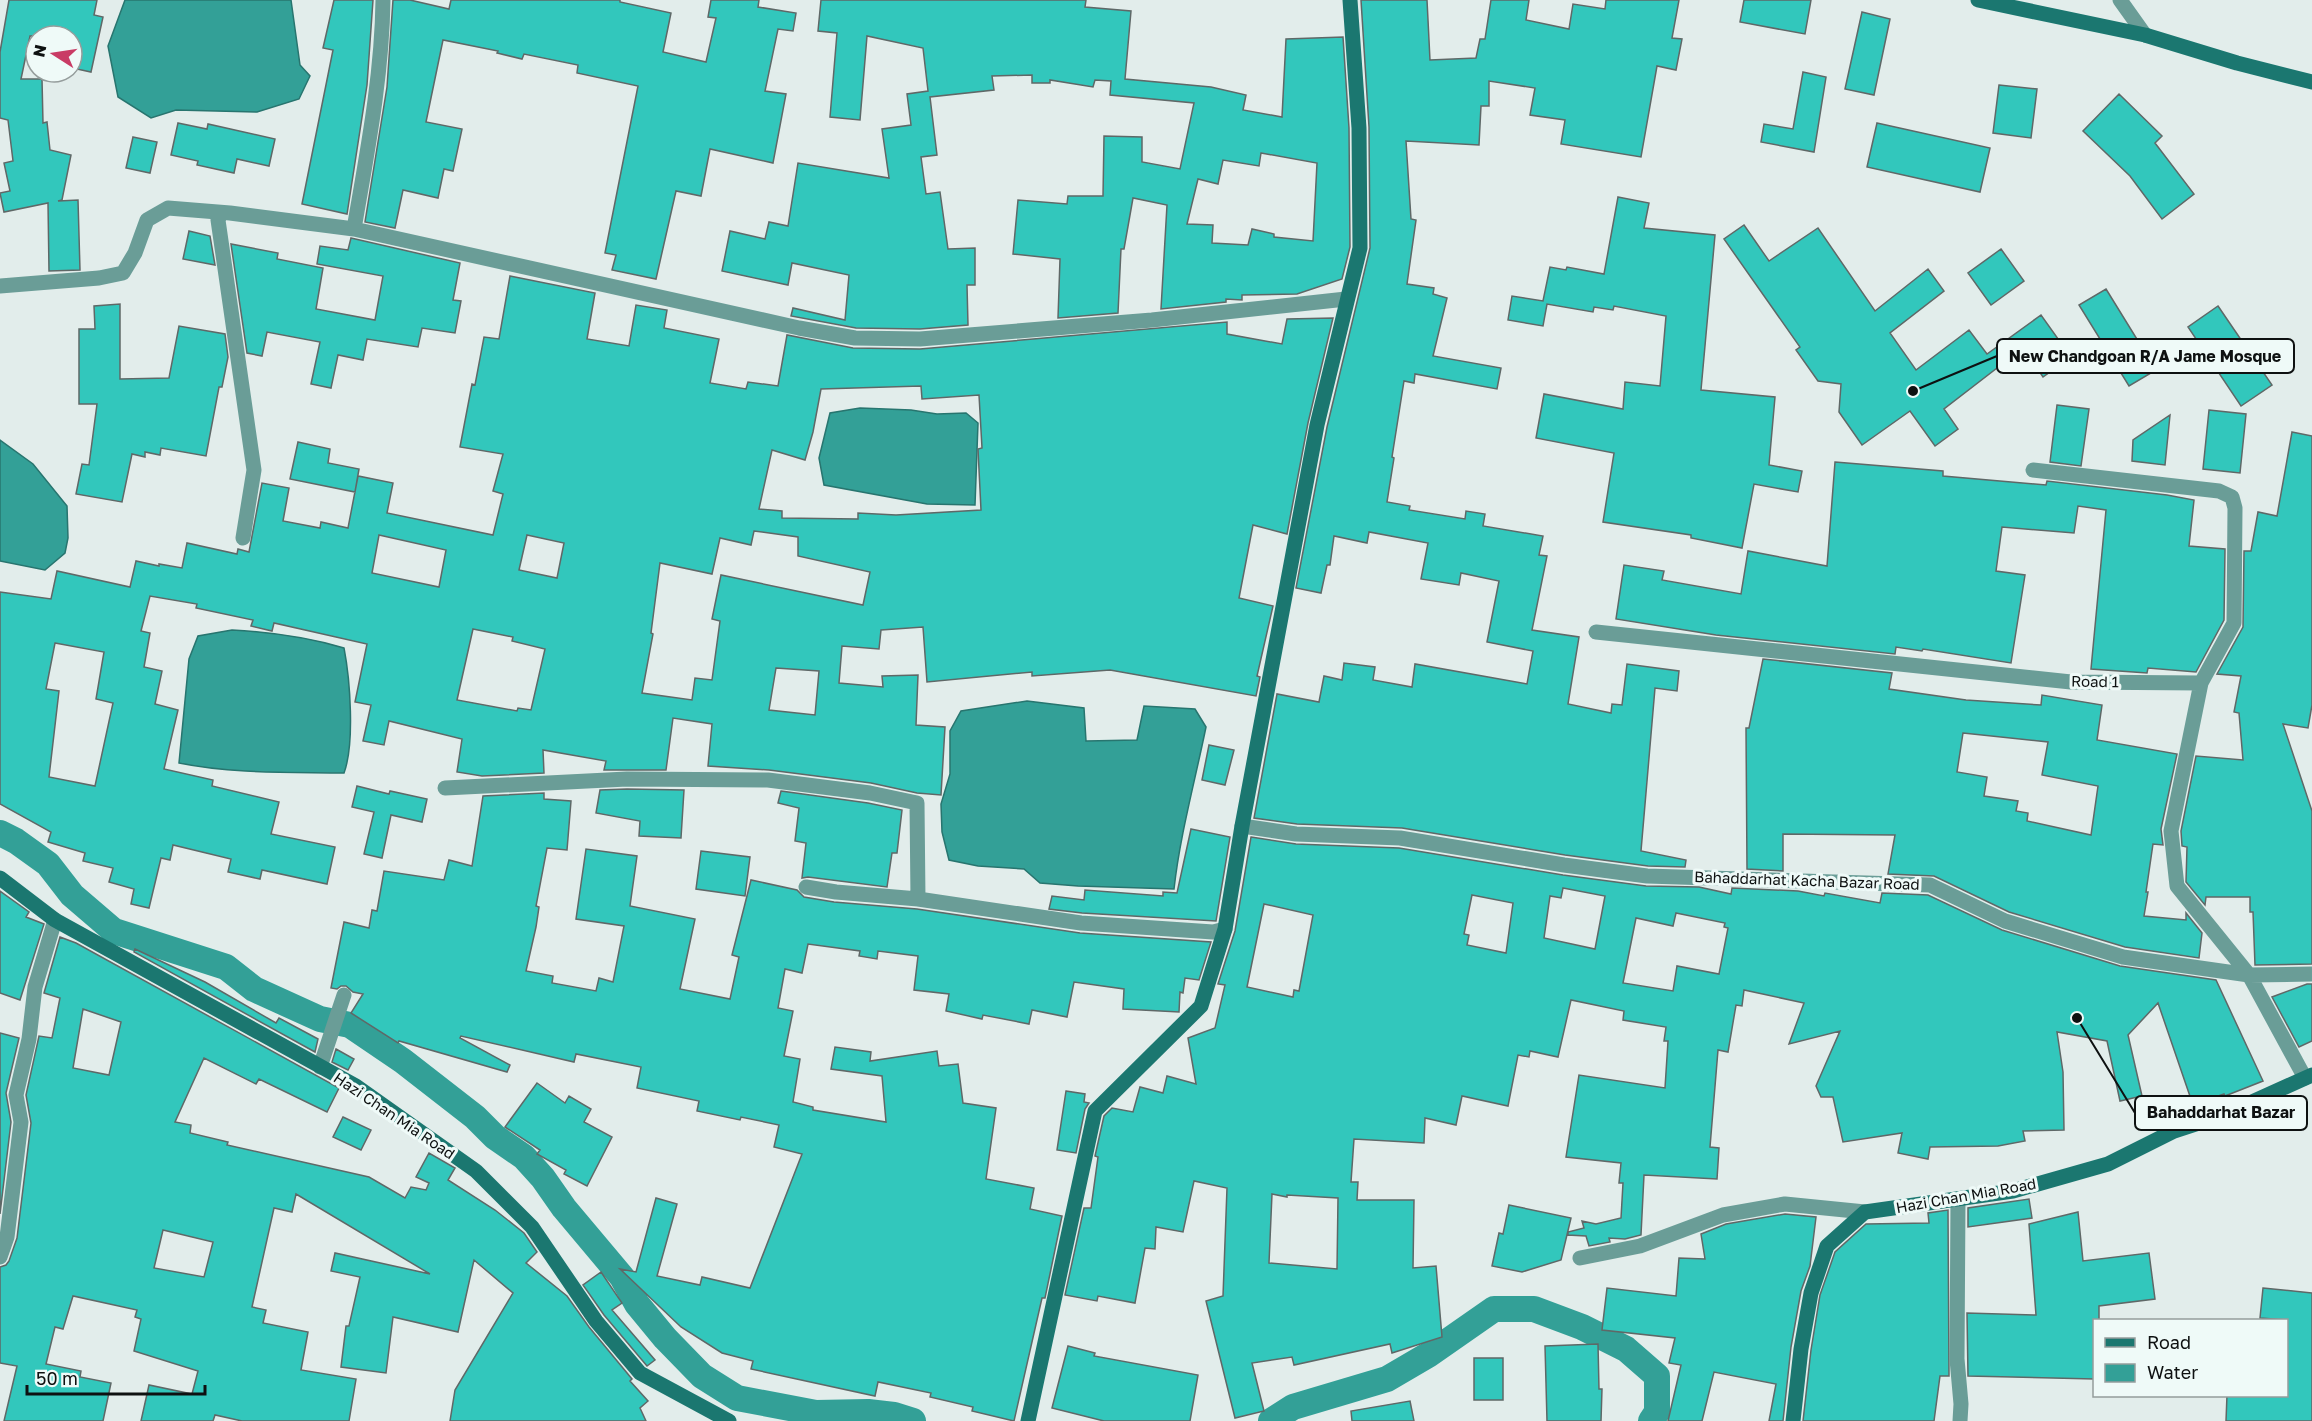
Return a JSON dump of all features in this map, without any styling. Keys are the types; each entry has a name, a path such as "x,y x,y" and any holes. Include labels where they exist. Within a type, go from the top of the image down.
{"street":[{"path":"354,229 371,131 383,38 383,0"},
{"path":"1028,1421 1095,1111 1201,1006 1225,929 1317,425 1346,298 1360,248 1359,128 1350,0"},
{"path":"1978,0 2145,35 2237,63 2312,82"},
{"path":"2120,0 2145,35"},
{"path":"0,286 99,278 123,273 135,253 147,220 168,208 230,213 354,229 799,328 855,338 920,339 1117,323 1346,298"},
{"path":"221,213 218,220 254,470 243,538"},
{"path":"2033,470 2219,491 2232,497 2235,508 2234,623 2201,683 2171,831 2177,886 2249,975 2309,1076"},
{"name":"Road 1","path":"1596,632 2071,682 2201,683"},
{"path":"445,788 627,779 768,780 870,793 917,803 918,899"},
{"name":"Bahaddarhat Kacha Bazar Road","path":"1242,826 1296,834 1400,838 1647,876 1930,885 2005,921 2123,957 2249,975 2312,974"},
{"name":"Hazi Chan Mia Road","path":"0,878 56,920 356,1086 476,1171 532,1227 596,1321 640,1373 729,1421"},
{"path":"806,887 918,899 1081,923 1213,932 1225,929"},
{"path":"0,1257 7,1237 21,1122 16,1095 29,1038 35,987 56,920"},
{"path":"320,1067 344,995"},
{"name":"Hazi Chan Mia Road","path":"1865,1212 2013,1191 2108,1164 2174,1131 2223,1115 2309,1076"},
{"path":"1958,1199 1957,1359 1961,1404 1960,1421"},
{"path":"1580,1258 1640,1246 1723,1215 1785,1204 1865,1212"},
{"path":"1793,1421 1801,1349 1811,1293 1827,1246 1865,1212"}],"water":[{"path":"125,0 291,0 300,65 310,76 299,99 257,112 176,110 151,118 118,97 108,46"},
{"path":"860,408 911,410 937,414 966,413 978,423 975,505 927,504 824,485 819,458 830,413"},
{"path":"0,440 33,464 67,506 68,538 65,553 45,570 0,561"},
{"path":"232,630 288,636 344,648 350,693 350,728 344,773 240,771 179,763 189,659 198,636"},
{"path":"1027,701 1084,708 1086,741 1137,740 1144,706 1195,709 1206,727 1184,828 1174,889 1040,883 1024,869 978,866 949,860 942,832 941,804 950,774 950,731 961,711"}],"building":[{"path":"9,0 97,0 94,15 103,17 91,72 84,71 84,24 24,24 24,65 21,79 24,79 24,84 42,84 43,123 47,122 50,150 71,155 62,200 58,201 78,200 80,270 49,271 48,203 4,212 0,193 10,191 4,163 13,161 8,120 0,118 0,52"},
{"path":"334,0 373,0 367,85 347,214 302,204 333,50 323,48"},
{"path":"393,0 410,0 449,9 451,0 620,0 620,2 671,13 663,52 706,62 716,18 708,17 711,0 759,0 758,7 796,13 793,31 778,29 765,91 786,94 773,163 710,149 701,196 676,191 656,279 612,270 616,255 605,253 638,86 577,73 578,65 524,54 522,59 497,53 498,51 443,40 426,122 462,129 453,171 444,169 438,198 403,190 395,228 365,222 387,87"},
{"path":"821,0 1086,0 1085,7 1131,11 1125,79 1211,87 1246,95 1243,110 1282,117 1286,39 1343,37 1349,128 1350,247 1342,279 1297,294 1242,295 1242,300 1226,299 1226,302 1161,309 1167,205 1133,198 1124,249 1121,249 1118,313 1058,318 1060,259 1013,254 1018,200 1067,204 1068,196 1103,196 1104,136 1142,137 1142,162 1180,169 1194,103 1110,95 1111,81 1095,80 1093,87 1050,80 1050,83 1032,83 1032,75 992,76 994,90 930,97 937,155 921,157 926,194 940,192 948,249 975,248 975,285 967,285 968,325 920,329 856,328 791,316 793,308 845,320 849,275 792,263 788,285 722,271 730,231 765,239 769,222 788,226 798,163 889,178 882,129 911,125 907,94 928,91 923,48 867,36 860,120 830,117 837,33 818,31","holes":["1261,153 1317,163 1313,241 1274,237 1274,234 1252,229 1248,245 1212,243 1213,225 1187,224 1198,179 1218,184 1223,160 1259,166"]},
{"path":"1361,0 1427,0 1430,60 1476,58 1480,39 1485,39 1491,0 1529,0 1526,20 1569,29 1573,4 1605,9 1606,0 1679,0 1672,38 1682,39 1676,70 1657,66 1641,157 1561,144 1565,120 1530,115 1535,88 1489,81 1489,106 1481,106 1479,145 1406,141 1411,219 1416,220 1407,284 1434,288 1433,294 1447,298 1433,356 1501,368 1497,389 1415,374 1414,383 1404,381 1387,502 1410,506 1409,510 1465,519 1466,511 1485,514 1483,526 1543,536 1539,555 1547,556 1532,630 1579,637 1568,704 1611,713 1612,704 1622,705 1627,664 1679,671 1677,691 1655,688 1641,851 1686,860 1685,867 1648,866 1565,855 1402,828 1297,824 1254,818 1277,694 1319,702 1324,676 1342,680 1344,663 1375,667 1373,680 1412,687 1415,664 1527,684 1533,651 1487,642 1499,581 1461,573 1459,585 1421,579 1428,543 1369,532 1367,543 1334,536 1330,565 1327,565 1321,593 1296,588 1327,427 1370,248 1369,127"},
{"path":"1744,0 1811,0 1805,34 1740,22"},
{"path":"1862,12 1890,19 1874,95 1845,89"},
{"path":"1803,72 1826,77 1814,152 1761,142 1764,124 1793,129"},
{"path":"1999,85 2037,89 2031,138 1993,133"},
{"path":"2119,94 2162,136 2155,143 2194,194 2162,219 2130,176 2083,131"},
{"path":"178,123 207,129 208,124 275,139 269,166 237,159 234,173 197,165 198,161 171,155"},
{"path":"1877,123 1990,148 1980,192 1867,167"},
{"path":"133,137 157,142 150,173 126,168"},
{"path":"1618,197 1649,203 1644,228 1715,235 1701,390 1775,397 1769,465 1802,471 1798,492 1754,484 1742,548 1691,538 1691,535 1603,522 1614,453 1536,438 1544,394 1623,409 1625,382 1660,386 1666,316 1614,306 1613,310 1594,307 1593,312 1547,304 1543,326 1508,320 1512,296 1543,301 1550,267 1566,270 1567,267 1604,274"},
{"path":"1744,225 1769,261 1818,228 1875,311 1928,269 1944,291 1890,333 1916,370 1969,330 1987,354 2041,315 2071,357 2043,377 2023,348 1944,409 1958,429 1935,446 1910,411 1862,445 1839,412 1841,384 1818,381 1796,350 1800,347 1724,239"},
{"path":"189,231 210,236 215,265 183,259"},
{"path":"351,238 460,263 453,300 461,301 455,333 422,328 418,347 367,339 363,360 338,355 331,388 311,384 320,342 267,332 262,356 247,353 231,244 278,253 277,259 323,268 316,309 375,320 383,276 317,264 320,246 348,250"},
{"path":"2001,249 2024,281 1991,305 1968,273"},
{"path":"510,276 595,293 587,339 629,346 636,305 667,310 664,328 719,339 710,383 746,389 748,382 778,386 787,335 853,348 920,349 1227,322 1227,334 1282,344 1287,319 1333,318 1308,423 1287,534 1253,525 1239,598 1273,606 1257,676 1260,677 1256,696 1110,670 1032,676 1032,672 927,682 923,627 881,630 879,649 842,646 839,683 883,687 882,676 918,675 916,725 945,727 941,795 917,793 871,783 769,770 708,766 712,724 673,718 666,770 604,770 606,761 543,750 544,773 482,776 457,772 462,739 389,721 384,745 363,741 371,705 355,702 367,644 274,623 272,631 251,626 253,620 196,608 197,604 150,596 141,631 150,633 144,667 162,671 155,704 178,710 164,769 213,780 212,786 279,802 271,834 335,847 327,884 262,870 260,879 228,872 231,859 173,845 170,860 161,858 149,908 131,904 134,889 109,882 113,868 83,861 85,853 48,842 51,832 0,804 0,592 51,599 57,571 130,587 136,561 182,568 187,543 237,554 238,549 249,552 262,483 289,488 283,521 320,528 321,522 348,528 358,476 393,483 387,513 493,535 503,494 493,491 503,454 460,447 484,337 499,339","holes":["921,386 922,399 979,395 982,448 978,449 981,510 896,515 858,513 858,519 782,518 782,511 759,509 772,450 805,460 821,389","754,531 798,537 798,556 870,572 863,605 721,575 712,619 720,621 712,680 695,678 692,700 642,693 653,634 651,633 660,563 712,574 720,538 751,545","379,535 446,550 439,587 372,573","527,535 564,543 557,578 519,570","473,629 513,637 512,641 545,649 531,710 518,708 517,711 457,700","55,643 104,652 96,699 113,703 95,786 49,777 59,691 46,689","776,668 819,671 815,715 769,710"]},
{"path":"2106,289 2156,370 2129,386 2079,305"},
{"path":"120,304 120,379 169,378 179,326 225,334 228,357 222,387 219,387 206,456 161,448 160,455 145,452 145,457 132,454 122,502 76,494 82,464 89,465 97,404 79,404 79,329 95,329 94,306"},
{"path":"2218,306 2272,385 2241,406 2188,327"},
{"path":"2057,405 2089,409 2081,466 2050,462"},
{"path":"2209,410 2246,414 2240,473 2203,469"},
{"path":"2170,415 2165,465 2132,461 2133,440"},
{"path":"2292,432 2312,436 2312,705 2308,728 2283,724 2312,811 2312,964 2255,965 2253,912 2250,912 2250,897 2206,897 2205,905 2186,882 2187,847 2182,846 2181,831 2196,756 2243,760 2239,713 2234,712 2241,676 2217,674 2243,627 2244,551 2251,551 2258,512 2277,516"},
{"path":"298,442 330,449 328,463 359,469 355,492 290,479"},
{"path":"1835,462 1943,471 1943,476 2046,485 2047,481 2194,500 2189,546 2225,549 2224,620 2196,672 2148,668 2147,673 2091,669 2106,510 2078,506 2074,533 2002,527 1996,571 2025,575 2011,663 1923,649 1922,651 1896,647 1895,654 1716,635 1616,619 1624,565 1664,571 1662,580 1741,594 1748,551 1827,566"},
{"path":"1763,659 1892,673 1889,689 1966,700 2041,705 2042,695 2102,705 2097,740 2177,754 2161,829 2163,845 2153,844 2144,916 2186,920 2186,913 2202,933 2199,958 2125,947 2009,912 1934,876 1888,874 1895,835 1783,834 1783,871 1747,869 1746,728 1749,728","holes":["1963,733 2048,742 2042,775 2098,786 2091,835 2027,821 2028,813 2016,811 2018,801 1984,796 1987,777 1957,772"]},
{"path":"1209,745 1234,750 1225,785 1202,780"},
{"path":"357,786 389,794 390,791 427,799 422,822 391,815 382,858 364,854 374,812 352,807"},
{"path":"600,790 684,790 681,838 639,836 640,821 596,813"},
{"path":"781,791 902,810 897,853 892,853 887,887 802,878 806,843 795,841 799,808 778,803"},
{"path":"544,793 544,799 571,801 567,850 547,848 536,906 539,907 536,927 526,971 553,976 552,983 596,991 599,978 613,982 624,926 576,919 586,849 637,856 630,906 695,919 680,989 730,999 739,957 732,955 751,880 797,890 804,897 834,902 917,909 1080,933 1211,942 1199,980 1185,978 1183,993 1180,992 1179,1012 1123,1009 1124,989 1074,982 1067,1017 1032,1010 1029,1024 983,1015 982,1019 946,1011 949,994 914,990 918,956 878,951 877,959 859,956 860,951 808,944 802,973 785,969 778,1008 793,1011 784,1056 800,1059 793,1102 813,1107 813,1110 886,1122 882,1076 831,1069 835,1047 871,1052 870,1061 937,1051 939,1066 958,1064 963,1103 996,1108 986,1179 1034,1188 1030,1209 1062,1216 1045,1298 1042,1298 1014,1421 972,1411 973,1407 930,1397 931,1393 878,1382 875,1396 751,1369 753,1361 722,1353 681,1327 620,1269 636,1272 656,1198 677,1204 657,1276 700,1285 702,1277 750,1288 802,1154 774,1147 779,1125 697,1111 699,1101 637,1088 641,1067 576,1054 574,1062 461,1036 460,1038 510,1065 507,1072 399,1041 398,1043 351,1013 363,994 353,992 346,986 331,988 344,922 369,928 372,910 377,911 384,871 444,880 449,860 472,866 483,796"},
{"path":"1191,829 1230,837 1216,921 1049,909 1052,896 1084,900 1085,890 1163,896 1163,892 1177,893"},
{"path":"1251,837 1296,844 1399,848 1563,875 1646,886 1699,887 1731,894 1732,888 1798,891 1824,896 1825,893 1880,903 1882,893 1928,895 2002,930 2120,966 2216,980 2263,1081 2225,1096 2224,1094 2193,1105 2158,1003 2128,1035 2142,1096 2120,1101 2107,1041 2057,1032 2063,1072 2064,1130 2023,1131 2025,1141 1998,1146 1930,1147 1928,1159 1898,1153 1902,1133 1843,1142 1833,1097 1821,1097 1816,1086 1840,1031 1789,1044 1804,1003 1744,990 1742,1006 1736,1005 1728,1052 1718,1050 1710,1147 1719,1148 1717,1179 1644,1175 1641,1235 1625,1239 1609,1238 1610,1242 1589,1246 1586,1236 1568,1235 1568,1232 1584,1228 1582,1221 1596,1224 1621,1218 1623,1183 1619,1183 1621,1163 1566,1157 1579,1075 1665,1088 1668,1041 1664,1041 1666,1027 1623,1020 1624,1011 1571,1000 1558,1057 1530,1051 1529,1057 1518,1055 1508,1106 1462,1096 1456,1125 1425,1118 1424,1143 1354,1139 1351,1182 1358,1182 1357,1200 1414,1200 1413,1268 1436,1266 1442,1337 1392,1353 1390,1344 1294,1365 1292,1357 1252,1363 1264,1411 1235,1418 1206,1301 1223,1296 1227,1188 1194,1181 1183,1232 1156,1227 1155,1249 1145,1248 1135,1303 1098,1296 1097,1301 1065,1295 1084,1208 1091,1208 1098,1157 1095,1156 1104,1116 1112,1108 1133,1112 1140,1087 1163,1093 1167,1076 1196,1084 1188,1038 1215,1028 1225,985 1218,984 1235,931","holes":["1563,888 1605,896 1595,949 1544,938 1550,896 1561,898","1472,895 1513,903 1506,953 1467,945 1469,935 1464,934","1264,904 1313,915 1299,991 1294,990 1293,997 1247,987","1676,913 1725,923 1724,927 1728,928 1719,974 1677,966 1673,991 1623,983 1636,918 1673,926","1272,1194 1287,1197 1287,1195 1338,1198 1337,1269 1269,1263"]},
{"path":"701,851 750,857 745,896 696,889"},
{"path":"0,891 29,912 26,917 44,924 20,1000 0,993"},
{"path":"60,937 76,943 339,1088 327,1112 259,1079 256,1084 204,1058 175,1122 191,1125 190,1133 228,1142 227,1145 369,1177 405,1198 411,1187 426,1190 429,1183 416,1177 429,1153 455,1168 448,1180 495,1210 524,1233 537,1252 526,1263 567,1296 632,1379 630,1381 648,1401 640,1408 646,1421 450,1421 455,1390 513,1293 474,1260 458,1332 393,1317 386,1373 341,1367 346,1326 349,1326 360,1277 331,1271 335,1253 430,1274 296,1194 292,1212 274,1208 252,1307 266,1310 263,1323 308,1332 301,1370 356,1379 349,1421 242,1421 215,1415 213,1421 141,1421 149,1385 192,1394 198,1371 134,1351 141,1319 135,1317 137,1310 73,1296 63,1329 55,1327 46,1364 81,1371 80,1377 111,1383 103,1421 4,1421 17,1366 0,1363 0,1267 9,1261 17,1238 31,1123 26,1095 39,1036 52,1038 60,998 44,993","holes":["83,1009 121,1022 109,1075 73,1068","163,1230 213,1242 204,1277 154,1268"]},
{"path":"135,949 205,982 276,1023 279,1018 318,1039 315,1052 134,952"},
{"path":"2312,984 2312,1041 2299,1047 2272,997"},
{"path":"0,1033 19,1038 6,1093 11,1122 0,1214"},
{"path":"336,1049 354,1059 348,1070 332,1062"},
{"path":"537,1083 565,1103 569,1096 591,1109 584,1122 612,1137 587,1186 564,1174 566,1170 537,1154 540,1150 505,1127"},
{"path":"1066,1091 1085,1094 1084,1102 1089,1103 1085,1109 1076,1153 1057,1150"},
{"path":"343,1117 371,1130 361,1150 333,1137"},
{"path":"2029,1199 2032,1218 1968,1227 1968,1208"},
{"path":"1509,1205 1571,1218 1561,1260 1522,1272 1492,1266 1499,1233 1503,1234"},
{"path":"1948,1210 1949,1376 1940,1376 1934,1421 1803,1421 1820,1295 1835,1252 1866,1224 1929,1223 1928,1213"},
{"path":"2078,1212 2083,1261 2149,1253 2155,1299 2099,1306 2099,1319 2093,1319 2093,1379 1968,1376 1967,1313 2036,1315 2029,1224"},
{"path":"1785,1214 1816,1217 1810,1266 1801,1291 1791,1347 1783,1421 1769,1421 1776,1384 1714,1372 1702,1421 1668,1421 1681,1365 1669,1363 1675,1338 1602,1330 1607,1288 1676,1296 1679,1258 1705,1259 1701,1234 1726,1224"},
{"path":"601,1272 622,1303 612,1310 655,1360 647,1366 604,1315 583,1285"},
{"path":"2263,1288 2312,1293 2312,1421 2226,1421 2227,1397 2288,1397 2288,1319 2260,1318"},
{"path":"1598,1344 1599,1389 1602,1389 1601,1421 1547,1421 1545,1346"},
{"path":"1068,1346 1095,1353 1094,1356 1198,1375 1190,1421 1104,1421 1052,1408"},
{"path":"1474,1358 1503,1358 1503,1400 1474,1400"},
{"path":"1410,1401 1414,1421 1352,1421 1351,1411"}],"waterway":[{"path":"0,833 16,841 48,864 72,895 114,931 226,967 254,989 320,1019 350,1025 403,1061 475,1117 495,1137 524,1157 622,1277 637,1304 665,1338 702,1376 737,1398 816,1413 868,1412 894,1415 913,1421"},
{"path":"1271,1421 1293,1407 1387,1379 1428,1355 1494,1309 1534,1309 1582,1327 1626,1349 1657,1376 1657,1412 1651,1421"}],"place":[{"name":"New Chandgoan R/A Jame Mosque","path":"1913,391"},
{"name":"Bahaddarhat Bazar","path":"2077,1018"}]}
